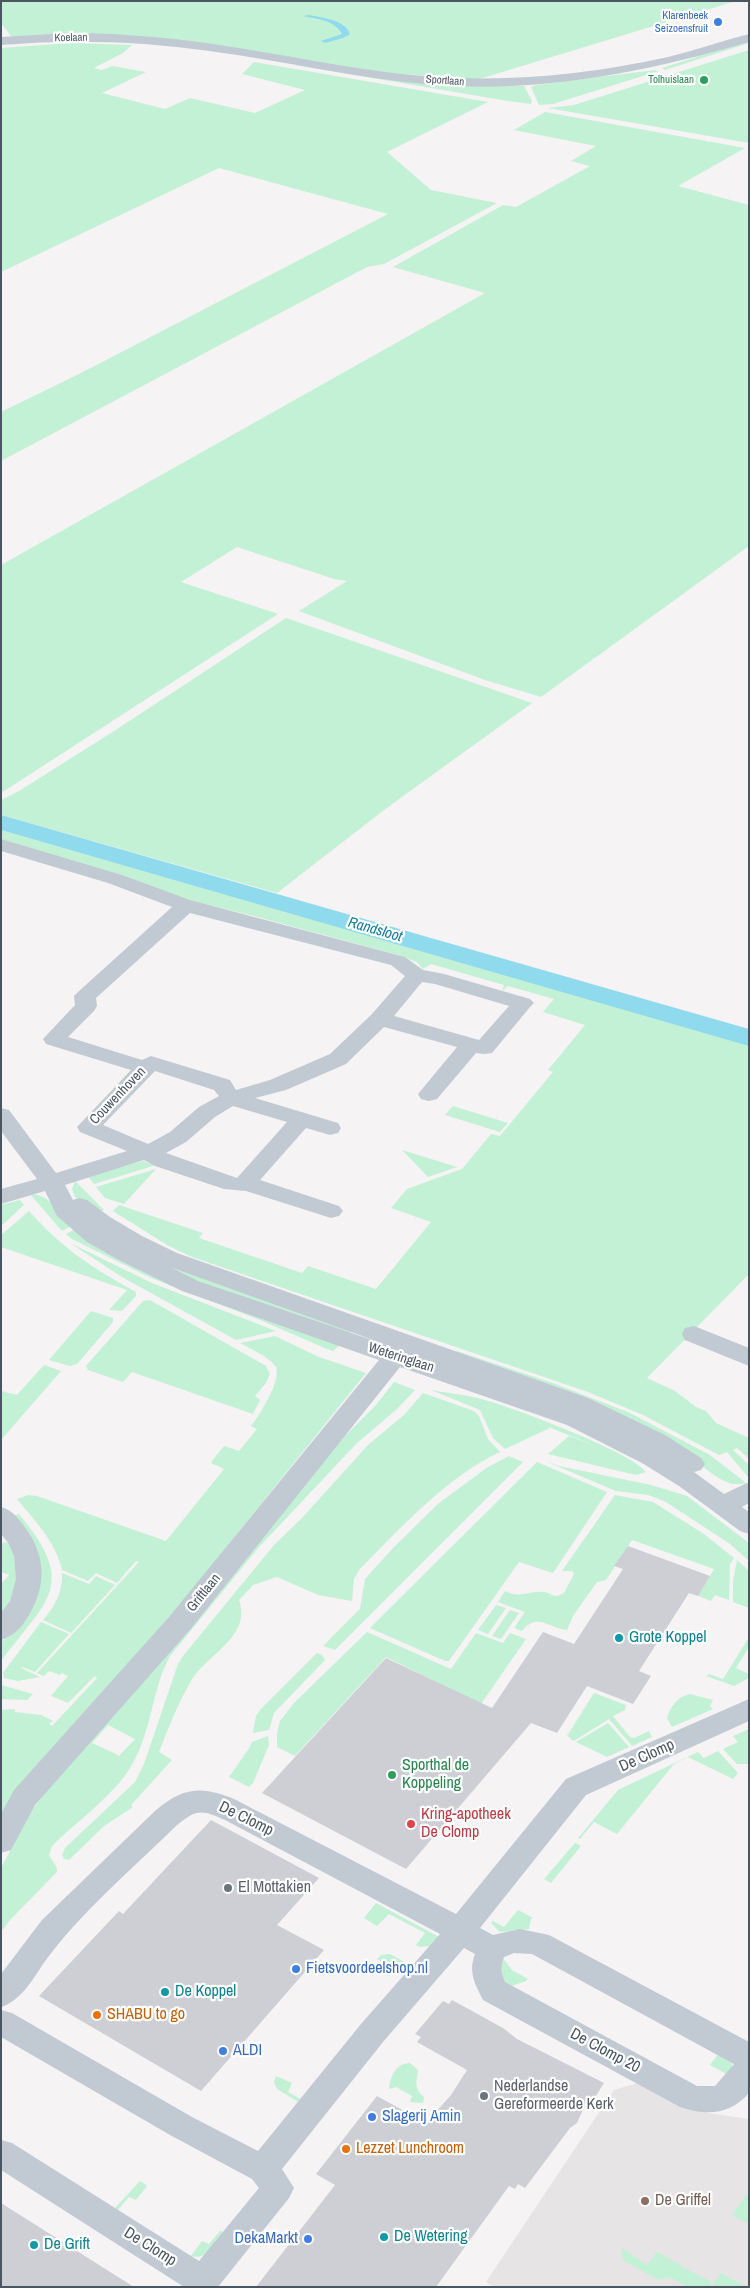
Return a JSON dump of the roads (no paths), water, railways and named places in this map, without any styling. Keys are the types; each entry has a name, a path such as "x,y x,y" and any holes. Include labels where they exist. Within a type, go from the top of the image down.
{"street":[{"name":"Koelaan","path":"1,41 90,37 140,39"},
{"name":"Sportlaan","path":"140,39 181,43 398,77 502,83 556,81 620,72 676,59 749,38"},
{"path":"1,845 117,880 172,900 184,907 206,910 398,961 417,975 437,978 523,1003 484,1048 380,1019"},
{"path":"146,1068 54,1039 86,1006 85,996 184,907"},
{"path":"1,1197 55,1188 162,1147 207,1112 231,1098 278,1085 338,1059 380,1019 417,975"},
{"path":"429,1094 471,1045"},
{"name":"Couwenhoven","path":"330,1128 231,1098 222,1085 151,1063 88,1127 130,1143 163,1161 232,1184 242,1185 246,1183 331,1211"},
{"name":"Weteringlaan","path":"1,1116 55,1188 65,1211 95,1237 159,1272 261,1312 401,1349 561,1397 656,1441 740,1500 749,1525"},
{"path":"246,1183 301,1120"},
{"path":"694,1334 749,1358"},
{"name":"Griftlaan","path":"1,1842 24,1798 179,1624 401,1349"},
{"path":"1,1516 21,1541 29,1558 31,1569 30,1584 20,1609 1,1630"},
{"name":"De Clomp","path":"263,2169 372,2033 460,1931 576,1788 749,1709"},
{"name":"De Clomp","path":"1,1995 19,1975 53,1928 181,1804 196,1800 218,1804 235,1812 492,1949"},
{"path":"492,1949 499,1944 520,1940 538,1943 749,2056"},
{"name":"De Clomp 20","path":"492,1949 485,1964 488,1979 494,1991 692,2098 704,2102 719,2100 729,2094 749,2067"},
{"name":"De Clomp","path":"1,2022 181,2126 263,2169 278,2188 203,2281 1,2153"}],"water":[{"path":"309,15 338,22 350,34 325,43 321,41 342,34 339,29 330,23 303,16"},
{"name":"Randsloot","path":"1,815 749,1029 749,1046 1,830"}],"place":[{"name":"Klarenbeek Seizoensfruit","path":"718,22"},
{"name":"Tolhuislaan","path":"704,80"},
{"name":"Grote Koppel","path":"619,1638"},
{"name":"Sporthal de Koppeling","path":"392,1775"},
{"name":"Kring-apotheek De Clomp","path":"411,1824"},
{"name":"El Mottakien","path":"228,1888"},
{"name":"Fietsvoordeelshop.nl","path":"296,1969"},
{"name":"De Koppel","path":"165,1992"},
{"name":"SHABU to go","path":"97,2015"},
{"name":"ALDI","path":"223,2051"},
{"name":"Nederlandse Gereformeerde Kerk","path":"484,2096"},
{"name":"Slagerij Amin","path":"372,2117"},
{"name":"Lezzet Lunchroom","path":"346,2149"},
{"name":"De Griffel","path":"645,2201"},
{"name":"De Wetering","path":"384,2237"},
{"name":"DekaMarkt","path":"308,2239"},
{"name":"De Grift","path":"34,2245"}]}
